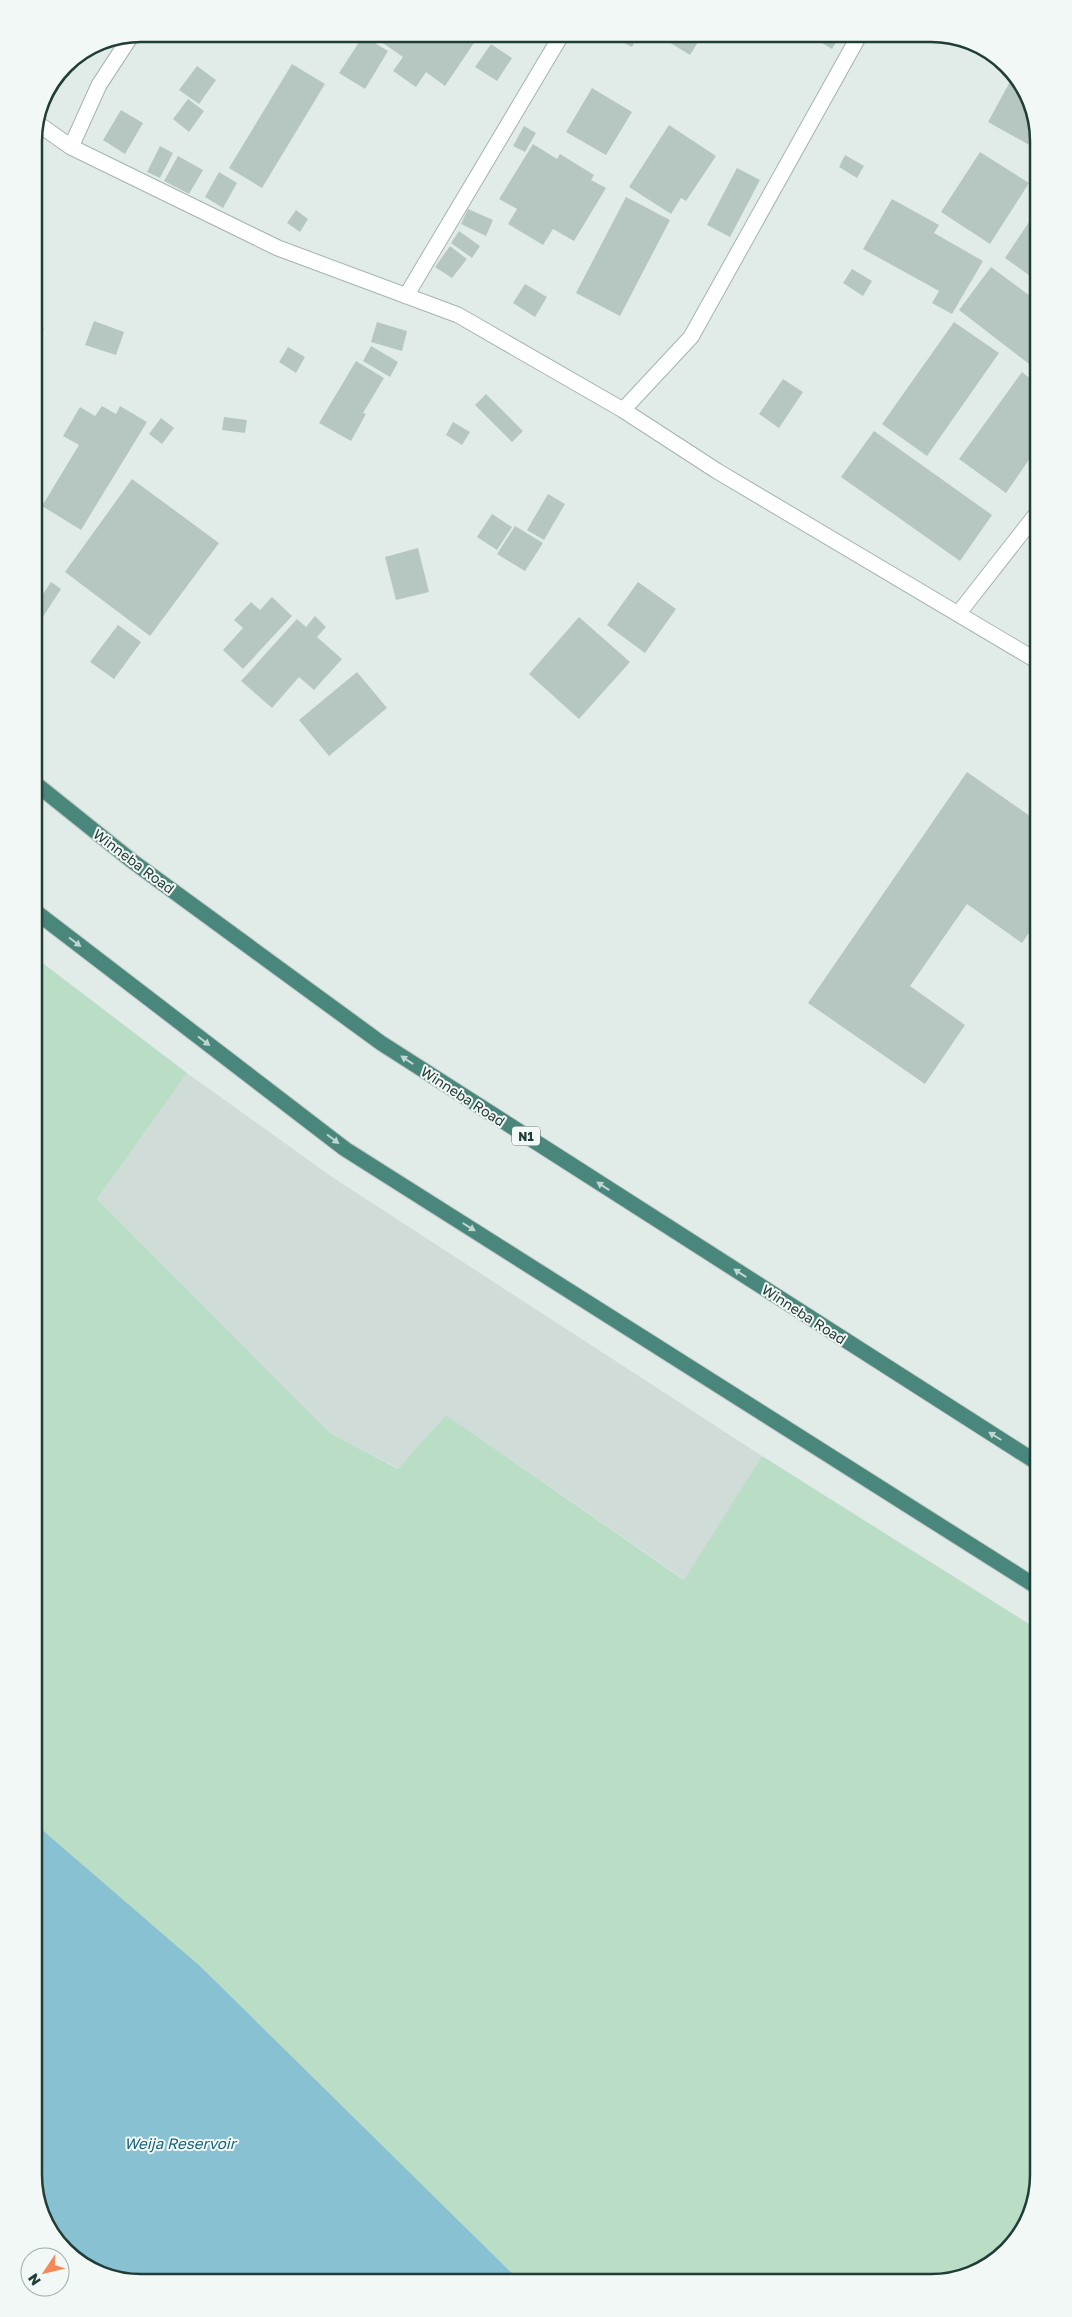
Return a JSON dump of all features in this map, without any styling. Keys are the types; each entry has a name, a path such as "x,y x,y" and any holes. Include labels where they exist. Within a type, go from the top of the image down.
{"highway":[{"name":"Winneba Road","path":"43,789 132,861 381,1043 1030,1458"},
{"path":"43,917 345,1149 1030,1583"}],"street":[{"path":"406,296 557,43"},
{"path":"623,410 692,336 855,43"},
{"path":"70,147 99,85 126,44"},
{"path":"44,128 70,147 278,248 458,315 623,410 717,471 1030,657"},
{"path":"958,614 1030,522"}],"shaded area":[{"path":"187,1073 332,1177 762,1456 685,1580 446,1415 399,1469 330,1433 97,1199"}],"green space":[{"path":"43,963 187,1073 97,1199 330,1433 398,1469 446,1415 684,1580 762,1456 1030,1625 1029,2189 1022,2214 1013,2231 1001,2246 980,2261 963,2269 937,2274 513,2274 200,1966 42,1830"}],"water":[{"name":"Weija Reservoir","path":"42,1830 200,1966 513,2274 135,2274 109,2269 92,2261 71,2246 59,2231 48,2208 44,2195 42,2176"}],"building":[{"path":"358,43 375,43 388,51 365,89 339,73"},
{"path":"383,43 474,43 445,86 426,72 416,87 393,71 403,57"},
{"path":"624,43 634,43 632,47"},
{"path":"670,43 697,43 690,55"},
{"path":"822,43 836,43 832,49"},
{"path":"491,44 512,58 497,81 475,67"},
{"path":"292,64 325,84 262,188 229,168"},
{"path":"197,66 216,80 199,104 179,90"},
{"path":"1010,82 1024,109 1029,128 1030,145 988,122"},
{"path":"592,88 632,112 606,155 566,132"},
{"path":"188,99 204,111 189,132 173,119"},
{"path":"121,110 143,123 125,154 103,140"},
{"path":"669,125 716,156 686,201 681,198 671,214 629,187"},
{"path":"524,126 536,133 525,152 513,146"},
{"path":"533,144 557,159 560,154 594,175 591,180 606,188 574,241 553,229 543,245 508,224 517,209 499,199"},
{"path":"160,146 173,153 160,178 147,172"},
{"path":"980,152 1029,183 990,244 941,212"},
{"path":"845,155 864,166 857,178 839,167"},
{"path":"178,156 203,170 189,194 164,181"},
{"path":"737,168 760,180 730,237 707,225"},
{"path":"219,172 237,183 223,208 205,197"},
{"path":"626,197 670,220 620,316 576,293"},
{"path":"892,199 939,225 934,233 983,261 952,314 932,303 939,291 863,249"},
{"path":"468,209 493,220 486,236 461,224"},
{"path":"296,210 308,219 300,232 287,223"},
{"path":"1030,220 1030,276 1005,258"},
{"path":"459,231 480,246 472,258 451,243"},
{"path":"450,246 467,259 452,278 435,267"},
{"path":"991,267 1030,296 1030,365 959,310"},
{"path":"852,269 872,281 863,296 843,283"},
{"path":"525,284 547,297 535,317 513,303"},
{"path":"94,321 124,332 116,355 85,345"},
{"path":"377,322 407,331 402,351 371,342"},
{"path":"954,322 999,353 927,456 882,424"},
{"path":"371,346 398,362 390,377 363,361"},
{"path":"288,347 305,357 296,373 279,362"},
{"path":"356,361 384,378 363,413 366,414 351,441 319,423"},
{"path":"1022,372 1030,379 1030,458 1006,493 959,459"},
{"path":"783,379 803,392 779,428 759,414"},
{"path":"486,394 523,431 512,442 475,405"},
{"path":"102,406 116,414 120,406 147,422 81,530 43,507 43,505 79,445 63,436 80,407 95,416"},
{"path":"224,417 247,420 245,433 222,430"},
{"path":"161,418 174,428 162,444 149,434"},
{"path":"453,422 470,432 462,445 446,435"},
{"path":"874,431 992,515 960,561 841,477"},
{"path":"132,479 219,543 150,636 65,572"},
{"path":"548,494 565,504 544,540 527,530"},
{"path":"492,514 512,527 497,550 477,537"},
{"path":"515,526 543,543 525,571 497,554"},
{"path":"418,548 429,592 396,600 385,557"},
{"path":"51,582 61,589 43,617 43,594"},
{"path":"638,582 676,609 645,653 607,625"},
{"path":"272,597 292,616 243,669 223,650 243,628 234,620 251,602 260,610"},
{"path":"315,616 326,627 317,637 342,659 314,690 299,677 272,708 241,681 297,619 306,627"},
{"path":"579,617 630,662 579,719 529,674"},
{"path":"118,625 141,642 114,679 90,662"},
{"path":"357,672 387,708 329,756 299,720"},
{"path":"967,772 1030,816 1030,931 1022,943 967,904 910,986 965,1025 925,1084 808,1003"}]}
